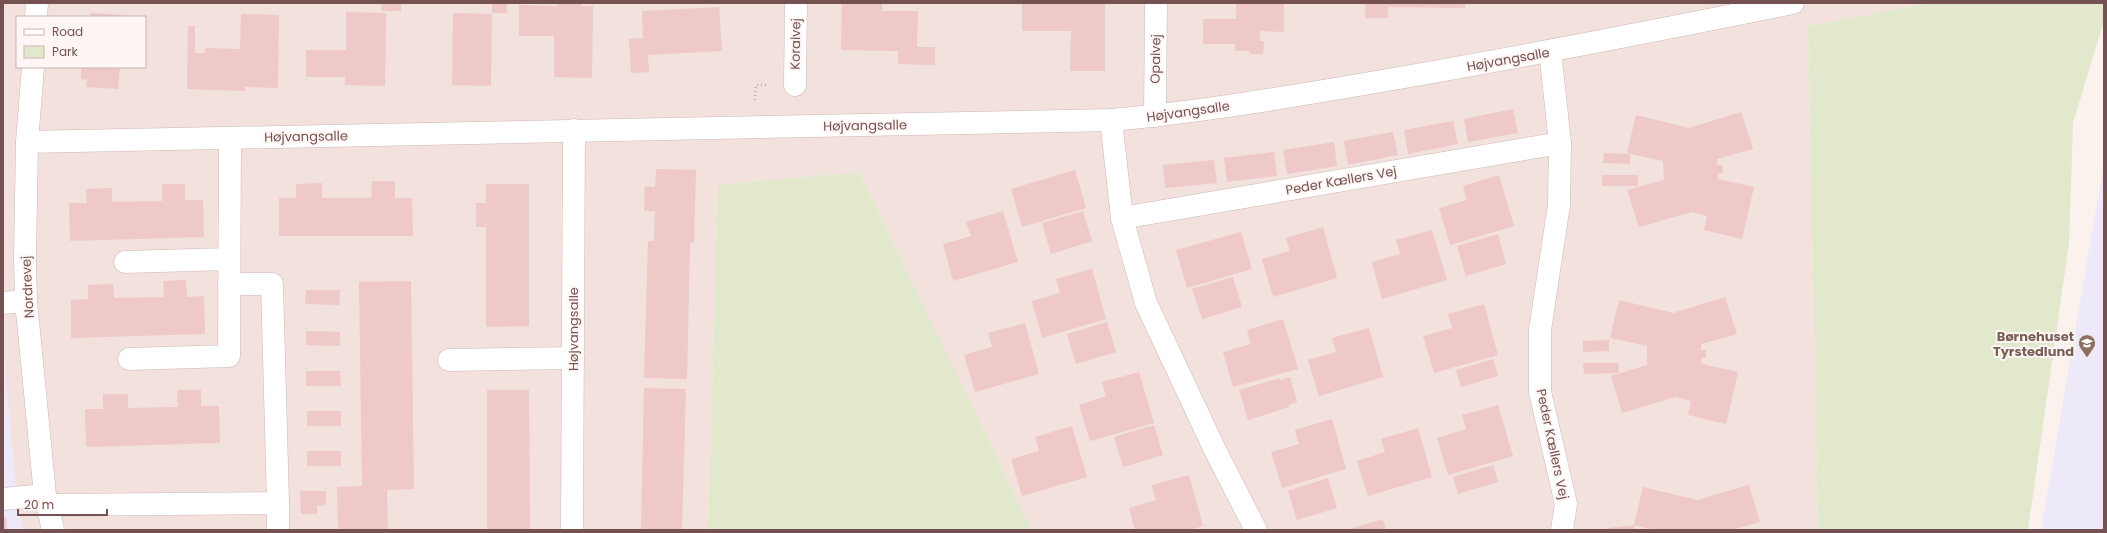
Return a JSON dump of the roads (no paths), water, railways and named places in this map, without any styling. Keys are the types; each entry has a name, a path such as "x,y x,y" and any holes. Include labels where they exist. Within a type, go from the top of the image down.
{"street":[{"path":"36,16 37,3"},
{"name":"Koralvej","path":"795,85 796,3"},
{"name":"Opalvej","path":"1154,116 1156,3"},
{"name":"Højvangsalle","path":"27,142 752,126 1111,120 1154,116 1313,93 1550,51 1794,3"},
{"name":"Peder Kællers Vej","path":"1550,51 1560,143 1559,205 1540,330 1540,392 1566,504 1562,530"},
{"name":"Nordrevej","path":"33,68 27,142 25,258 26,301 46,500 53,530"},
{"path":"1111,120 1122,218 1146,302 1215,450 1256,530"},
{"name":"Højvangsalle","path":"572,527 574,130"},
{"path":"129,359 229,356 230,138"},
{"name":"Peder Kællers Vej","path":"1122,218 1560,143"},
{"path":"125,262 229,259"},
{"path":"229,284 272,284 278,530"},
{"path":"3,303 26,301"},
{"path":"449,360 573,358"},
{"path":"3,499 278,503"}],"place":[{"name":"Børnehuset Tyrstedlund","path":"2087,358"}]}
